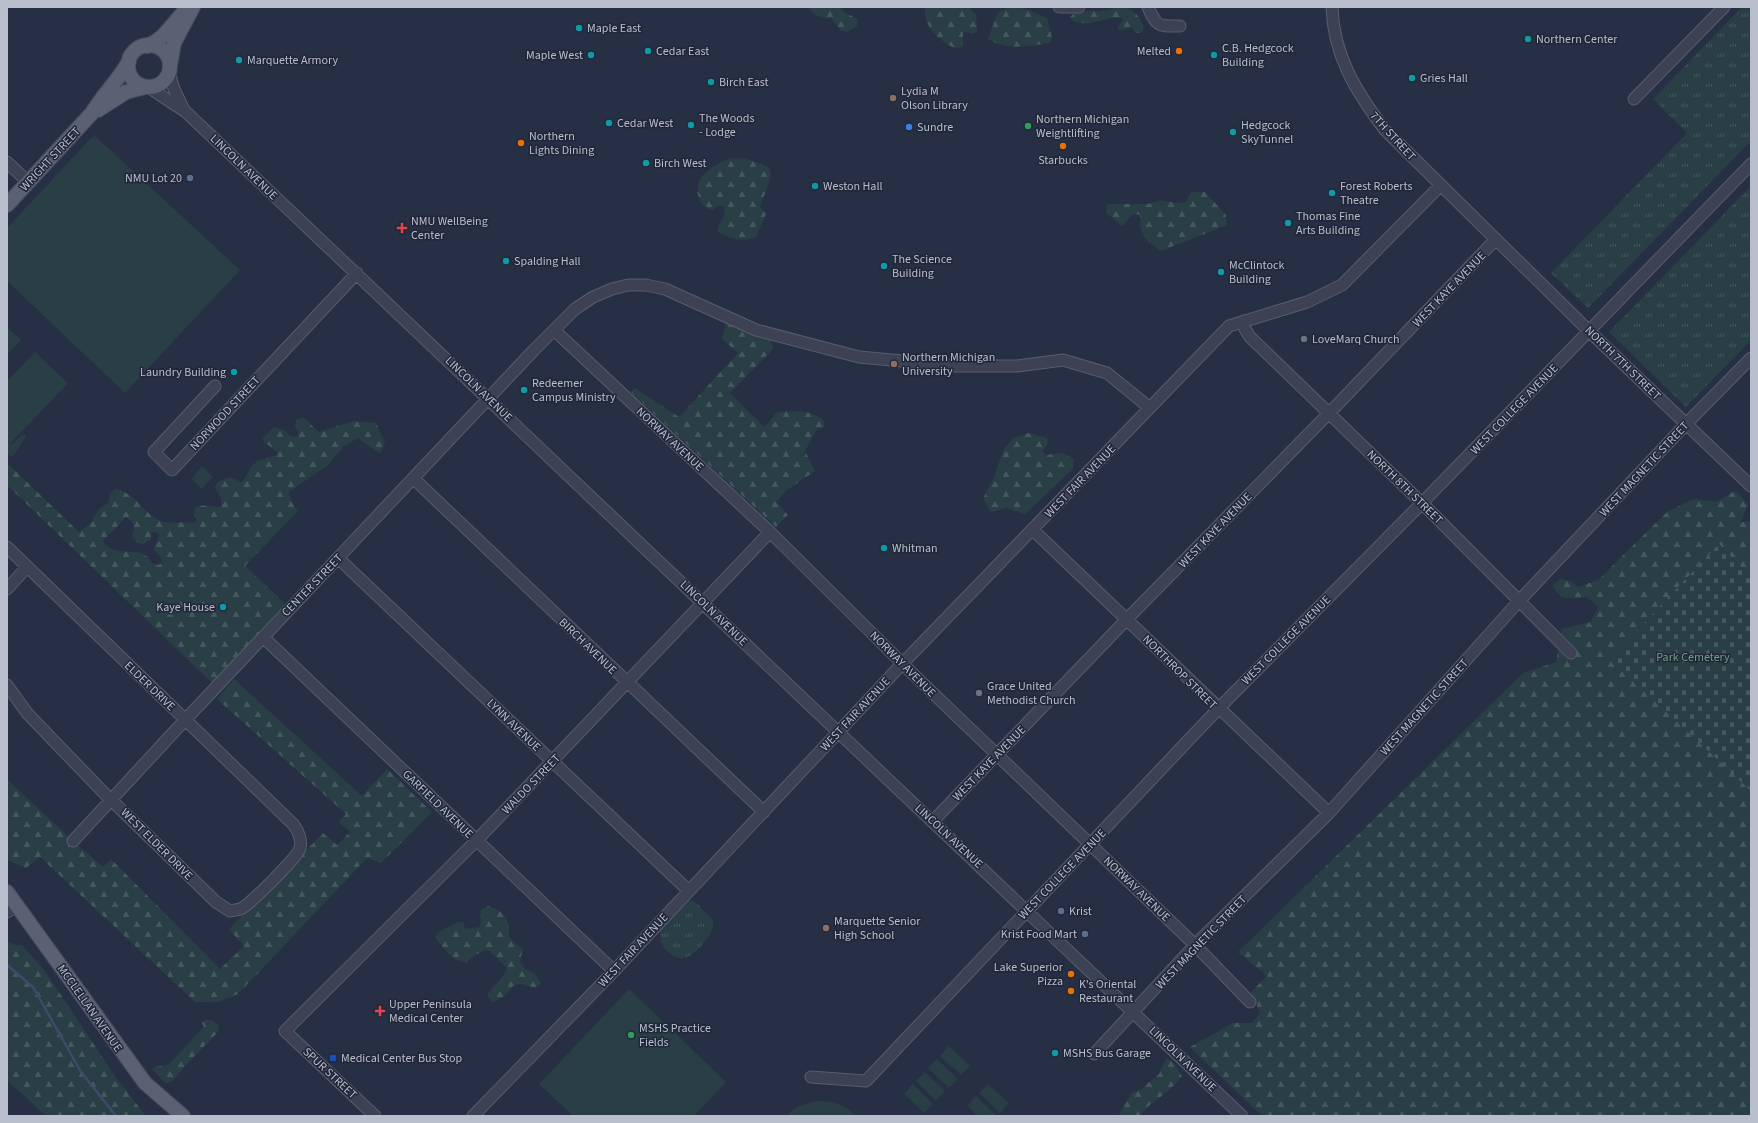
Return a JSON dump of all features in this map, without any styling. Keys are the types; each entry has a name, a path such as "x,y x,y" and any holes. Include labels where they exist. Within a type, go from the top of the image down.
{"main road":[{"path":"192,7 174,44 169,70 164,80 160,84 146,87 136,83 132,79 128,67 129,61 136,50 156,42 164,36 183,13 192,7"},
{"path":"147,46 160,48 164,52 168,57 169,70"},
{"name":"WRIGHT STREET","path":"7,205 92,113 101,99 122,75 129,61"},
{"name":"WRIGHT STREET","path":"92,113 126,92 146,87"},
{"name":"MCCLELLAN AVENUE","path":"7,892 12,909 140,1077 167,1104 183,1116"}],"street":[{"path":"1059,7 1080,7"},
{"path":"1148,7 1155,22 1163,26 1180,26"},
{"name":"7TH STREET","path":"1332,7 1332,21 1345,67 1367,106 1385,130 1496,239"},
{"path":"1634,99 1724,7"},
{"name":"LINCOLN AVENUE","path":"169,70 174,89 185,110"},
{"name":"LINCOLN AVENUE","path":"146,87 185,110 269,192 488,397 1242,1116"},
{"path":"7,162 28,182"},
{"name":"WEST COLLEGE AVENUE","path":"811,1077 866,1081 1027,910 1091,845 1218,709 1422,504 1751,164"},
{"name":"WEST FAIR AVENUE","path":"473,1116 689,892 902,664 1033,530 1228,326 1307,302 1342,284 1441,185"},
{"name":"NORTH 7TH STREET","path":"1496,239 1589,331 1751,486"},
{"name":"WEST KAYE AVENUE","path":"933,821 1127,619 1330,413 1496,239"},
{"name":"NORWOOD STREET","path":"215,386 154,452 172,470 357,273"},
{"name":"CENTER STREET","path":"73,841 488,397 575,309 593,297 612,289 628,286 646,286 665,289 756,330 859,357 956,366 1017,366 1063,360 1107,373 1150,408"},
{"name":"NORTH 8TH STREET","path":"1244,321 1245,329 1250,337 1330,413 1571,653"},
{"name":"NORWAY AVENUE","path":"554,330 770,532 902,664 1195,945 1250,1002"},
{"name":"WEST MAGNETIC STREET","path":"1094,1054 1134,1013 1195,945 1328,813 1519,601 1686,424 1751,358"},
{"name":"BIRCH AVENUE","path":"413,478 764,812"},
{"name":"NORTHROP STREET","path":"1033,530 1328,813"},
{"name":"WALDO STREET","path":"285,1031 476,841 553,762 770,532"},
{"name":"ELDER DRIVE","path":"7,547 294,825"},
{"name":"LYNN AVENUE","path":"338,558 689,892"},
{"path":"7,589 27,567"},
{"name":"GARFIELD AVENUE","path":"263,637 614,971"},
{"name":"WEST ELDER DRIVE","path":"7,685 27,713 216,902 230,911 242,908 262,891 292,860 300,848 299,834 294,825"},
{"name":"SPUR STREET","path":"285,1031 375,1116"}],"green space":[{"path":"808,7 840,7 844,12 858,20 857,26 848,32 840,30 832,19 812,13"},
{"path":"925,7 968,7 976,14 977,32 972,34 963,31 963,46 956,49 944,42 929,27 925,14"},
{"path":"1010,7 1027,9 1047,18 1052,38 1050,43 1018,47 1003,45 988,39 998,12"},
{"path":"1125,7 1140,18 1144,29 1141,33 1136,33 1131,27 1121,31 1117,28 1123,20 1122,18 1085,23 1071,20 1070,17 1073,14 1080,12 1101,11"},
{"path":"1742,7 1751,7 1751,141 1588,308 1551,273 1687,133 1653,99"},
{"path":"94,135 240,270 125,393 7,281 7,228"},
{"path":"730,158 751,160 770,169 771,177 760,207 766,214 756,237 740,240 727,236 718,231 719,224 725,213 723,206 718,206 712,210 704,206 699,198 697,190 701,178 711,168"},
{"path":"1751,186 1751,340 1686,407 1609,332"},
{"path":"1191,192 1205,192 1226,215 1227,225 1161,251 1144,236 1141,228 1140,215 1133,214 1122,226 1106,213 1108,204 1148,204 1160,200 1176,203 1185,202"},
{"path":"726,323 771,340 773,349 730,393 764,427 777,412 796,411 814,414 824,421 824,428 817,429 805,451 815,471 787,490 776,502 788,515 776,527 631,392 635,388 679,417 738,353 722,339"},
{"path":"7,327 21,340 7,355"},
{"path":"35,352 68,383 10,444 7,441 7,381"},
{"path":"303,417 319,432 353,421 376,423 385,442 380,454 358,438 344,446 328,465 289,492 291,501 298,511 245,566 289,607 213,684 7,485 7,463 79,532 91,523 97,511 109,502 110,493 116,489 135,499 149,514 161,521 192,523 197,521 194,515 195,508 205,505 221,507 221,498 215,488 217,482 230,477 241,482 252,465 276,455 277,452 263,441 263,438 274,427 284,430 292,437 297,437 299,433 295,427 296,420","holes":["126,517 134,526 132,537 138,543 143,544 150,540 152,532 159,535 154,550 161,558 161,563 158,565 152,563 147,557 141,554 113,550 107,546 103,540"]},
{"path":"1029,433 1047,438 1048,444 1042,451 1046,455 1063,453 1074,459 1073,469 1025,514 1006,508 991,512 983,499 993,479 1004,449 1013,438"},
{"path":"22,435 25,435 26,437 12,457 7,454 7,442 11,445"},
{"path":"202,466 213,477 202,489 191,479"},
{"path":"1734,491 1738,493 1748,505 1741,522 1751,521 1751,578 1719,544 1610,659 1751,789 1751,1116 1262,1116 1190,1047 1233,1023 1252,1023 1260,1013 1251,992 1267,976 1238,952 1523,673 1556,662 1562,629 1591,622 1598,606 1586,597 1574,599 1561,597 1552,586 1560,579 1571,581 1578,587 1598,580 1668,511 1695,499 1717,502"},
{"name":"Park Cemetery","path":"1719,544 1751,578 1751,791 1610,659"},
{"path":"234,679 362,796 387,769 432,812 381,863 367,858 238,994 219,1002 195,1002 40,857 26,868 7,860 7,779 103,867 111,859 220,969 244,946 229,929 323,833 337,845 350,832 339,822 346,814 217,699"},
{"path":"688,900 695,902 711,917 713,926 708,937 699,949 689,956 678,958 665,949 661,941 660,931 661,928"},
{"path":"488,906 496,909 505,916 511,939 523,948 520,962 525,969 534,973 541,984 536,988 520,984 513,986 506,995 493,1003 487,995 504,975 507,968 489,951 485,950 475,955 466,963 461,962 449,954 436,939 437,933 457,922 463,922 465,929 480,927 481,910"},
{"path":"7,942 15,945 22,945 45,971 115,1076 146,1116 46,1116 7,1080"},
{"name":"MSHS Practice Fields","path":"629,989 726,1082 694,1116 573,1116 539,1084"},
{"path":"205,1020 212,1020 219,1026 218,1032 185,1066 173,1081 166,1084 153,1070 154,1067 168,1065 204,1027 202,1023"},
{"path":"949,1046 970,1066 961,1075 940,1056"},
{"path":"1166,1058 1174,1063 1182,1076 1172,1088 1144,1110 1139,1116 1118,1116 1132,1093 1141,1089 1159,1074"},
{"path":"937,1059 958,1079 949,1088 928,1068"},
{"path":"925,1072 945,1091 936,1101 916,1081"},
{"path":"913,1084 933,1104 924,1113 904,1094"},
{"path":"988,1084 1009,1103 1000,1113 979,1093"},
{"path":"976,1096 997,1116 978,1116 967,1106"},
{"path":"816,1101 838,1104 856,1116 786,1116 797,1107"}],"waterway":[{"path":"7,965 33,987 81,1072 116,1116"}],"place":[{"name":"Maple East","path":"579,28"},
{"name":"Northern Center","path":"1528,39"},
{"name":"Cedar East","path":"648,51"},
{"name":"Melted","path":"1179,51"},
{"name":"Maple West","path":"591,55"},
{"name":"C.B. Hedgcock Building","path":"1214,55"},
{"name":"Marquette Armory","path":"239,60"},
{"name":"Gries Hall","path":"1412,78"},
{"name":"Birch East","path":"711,82"},
{"name":"Lydia M Olson Library","path":"893,98"},
{"name":"Cedar West","path":"609,123"},
{"name":"The Woods - Lodge","path":"691,125"},
{"name":"Northern Michigan Weightlifting","path":"1028,126"},
{"name":"Sundre","path":"909,127"},
{"name":"Hedgcock SkyTunnel","path":"1233,132"},
{"name":"Northern Lights Dining","path":"521,143"},
{"name":"Starbucks","path":"1063,146"},
{"name":"Birch West","path":"646,163"},
{"name":"NMU Lot 20","path":"190,178"},
{"name":"Weston Hall","path":"815,186"},
{"name":"Forest Roberts Theatre","path":"1332,193"},
{"name":"Thomas Fine Arts Building","path":"1288,223"},
{"name":"NMU WellBeing Center","path":"402,228"},
{"name":"Spalding Hall","path":"506,261"},
{"name":"The Science Building","path":"884,266"},
{"name":"McClintock Building","path":"1221,272"},
{"name":"LoveMarq Church","path":"1304,339"},
{"name":"Northern Michigan University","path":"894,364"},
{"name":"Laundry Building","path":"234,372"},
{"name":"Redeemer Campus Ministry","path":"524,390"},
{"name":"Whitman","path":"884,548"},
{"name":"Kaye House","path":"223,607"},
{"name":"Grace United Methodist Church","path":"979,693"},
{"name":"Krist","path":"1061,911"},
{"name":"Marquette Senior High School","path":"826,928"},
{"name":"Krist Food Mart","path":"1085,934"},
{"name":"Lake Superior Pizza","path":"1071,974"},
{"name":"K's Oriental Restaurant","path":"1071,991"},
{"name":"Upper Peninsula Medical Center","path":"380,1011"},
{"name":"MSHS Practice Fields","path":"631,1035"},
{"name":"MSHS Bus Garage","path":"1055,1053"},
{"name":"Medical Center Bus Stop","path":"333,1058"}]}
